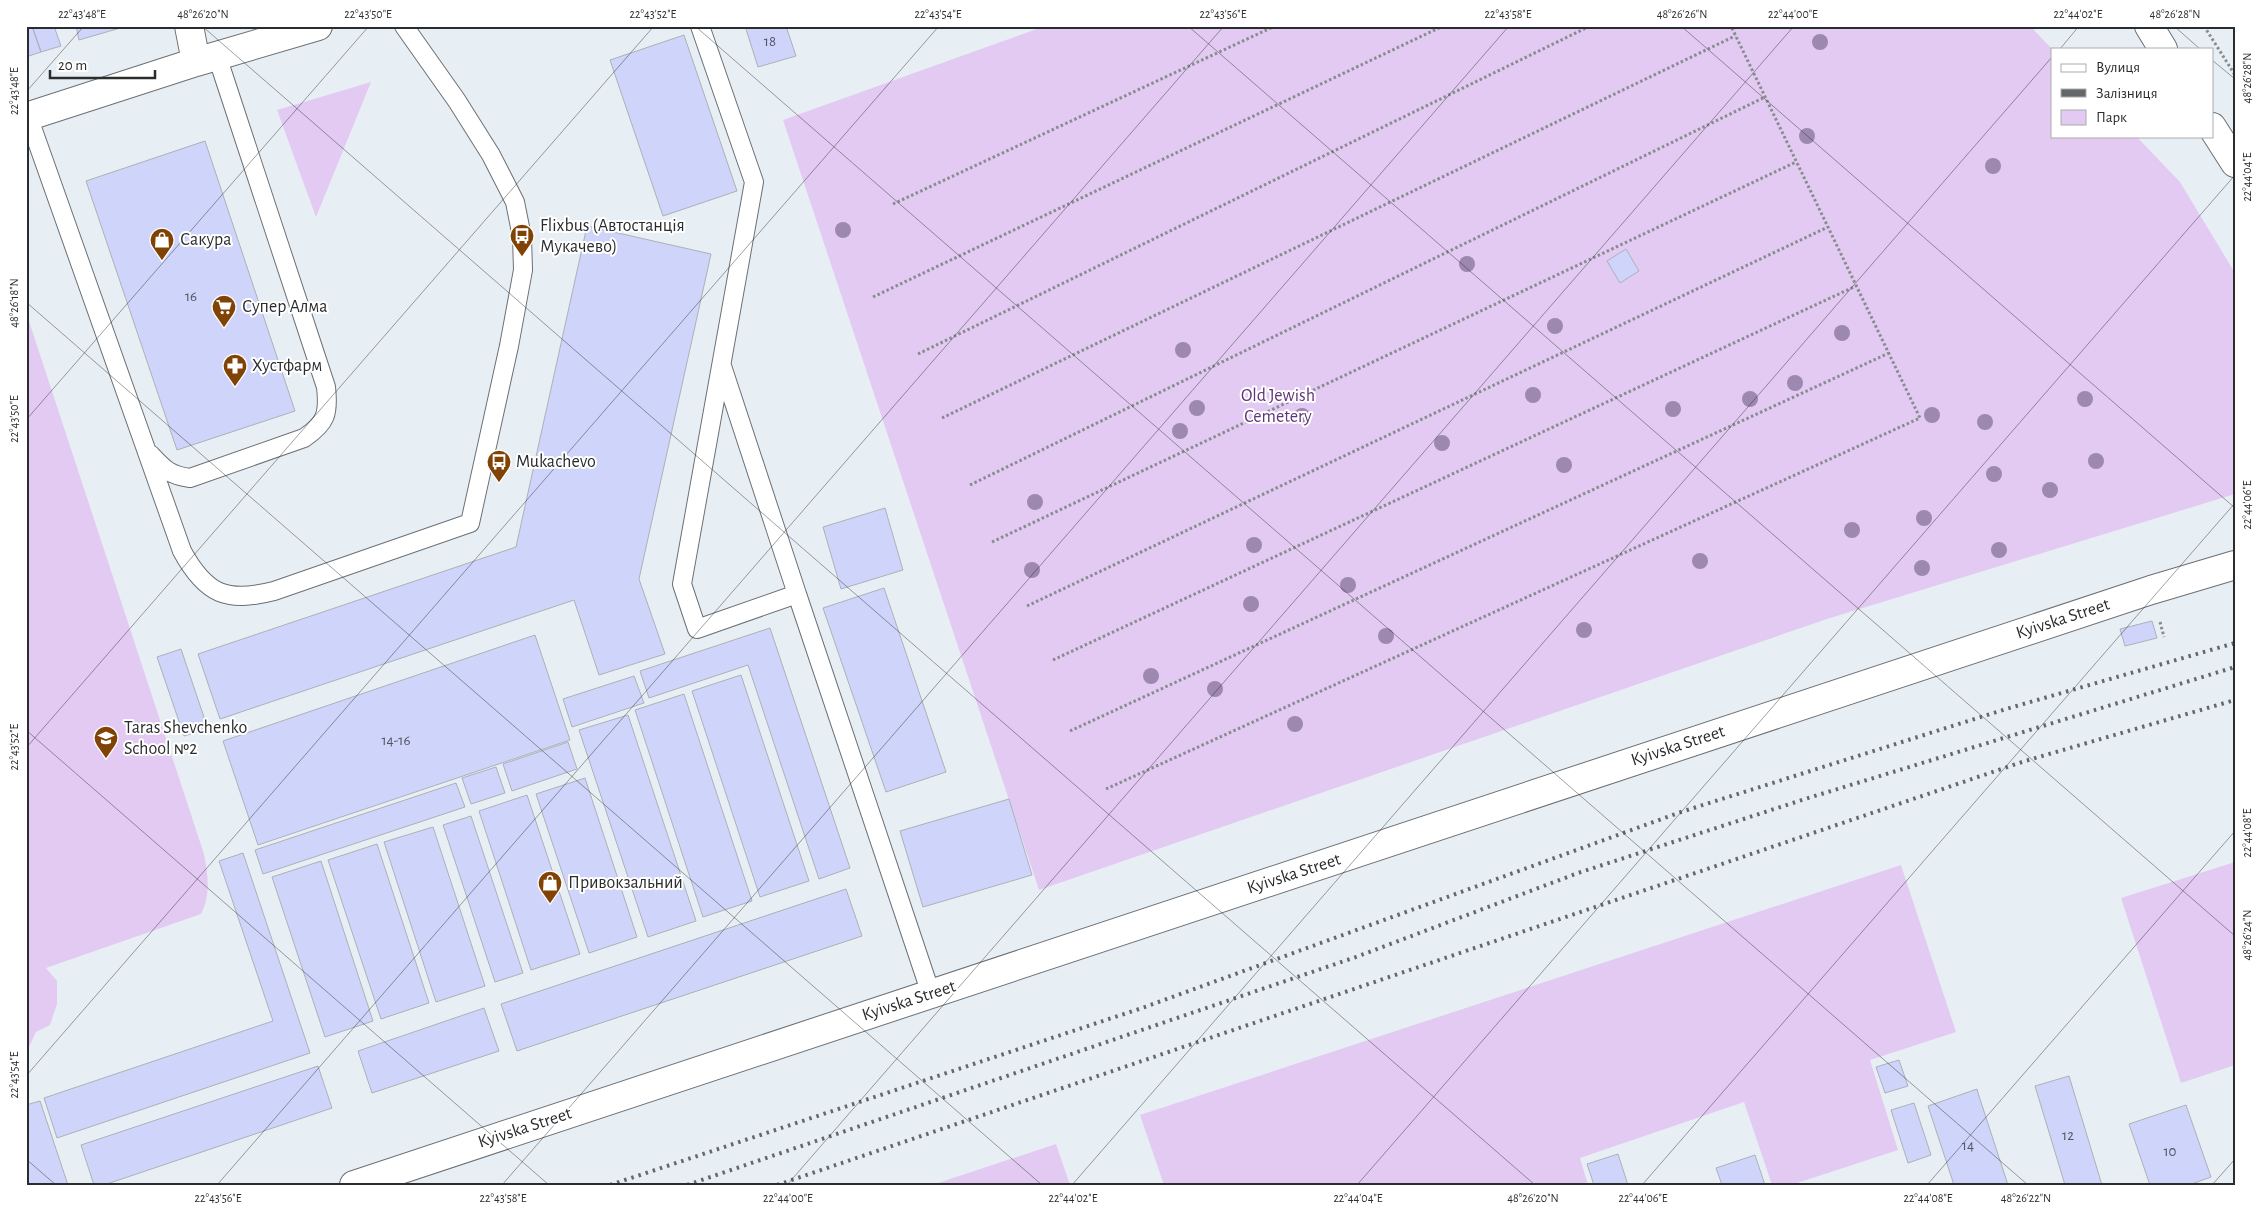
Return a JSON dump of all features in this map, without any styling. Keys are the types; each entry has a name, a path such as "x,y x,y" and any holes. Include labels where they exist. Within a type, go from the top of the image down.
{"street":[{"path":"189,26 206,59"},
{"path":"27,117 206,59 318,26"},
{"path":"2149,26 2163,48"},
{"path":"2214,130 2235,163"},
{"name":"Kyivska Street","path":"354,1185 2151,590 2235,565"}],"lane":[{"path":"27,117 182,551 193,570 211,587 229,597 252,596 274,591 470,523 509,346 523,270 522,237 514,202 491,155 457,101 404,26"},
{"path":"700,26 754,182 682,584 697,629 797,594"},
{"path":"146,450 166,471 176,476 190,478 304,438 318,429 325,418 328,405 326,387 206,59"},
{"path":"721,364 931,994"}],"path":[{"path":"893,204 1275,26"},
{"path":"873,297 1443,26"},
{"path":"918,354 1590,26"},
{"path":"1106,788 1920,418 1730,26"},
{"path":"2204,26 2235,75"},
{"path":"942,418 1735,36"},
{"path":"970,485 1765,96"},
{"path":"992,542 1796,162"},
{"path":"1027,606 1828,227"},
{"path":"1053,660 1856,286"},
{"path":"1070,731 1888,353"}],"green space":[{"name":"Old Jewish Cemetery","path":"1045,26 2030,26 2051,48 2051,138 2138,138 2180,182 2235,273 2235,494 1827,619 1039,890 783,120"},
{"path":"371,82 316,217 277,110"},
{"name":"Taras Shevchenko School №2","path":"26,312 204,854 208,885 201,914 46,968 57,981 57,1004 50,1025 36,1032 29,1047 26,1049"},
{"path":"2235,862 2235,1065 2181,1083 2121,898"},
{"path":"1901,865 1956,1032 1870,1060 1898,1150 1791,1185 1772,1185 1744,1102 1580,1158 1588,1185 1164,1185 1140,1115"},
{"path":"1056,1144 1070,1185 932,1185"}],"building":[{"path":"26,26 32,26 41,52 26,57"},
{"path":"32,26 54,26 61,46 41,52"},
{"path":"76,26 127,26 79,40"},
{"path":"745,26 786,26 796,56 758,67"},
{"path":"684,35 737,191 663,216 610,60"},
{"path":"205,141 295,411 177,450 86,181"},
{"path":"587,226 711,254 639,579 665,654 599,675 574,600 220,719 198,654 516,547"},
{"path":"1626,249 1639,271 1620,283 1607,261"},
{"path":"885,508 903,570 841,589 823,527"},
{"path":"884,588 946,772 886,792 823,608"},
{"path":"2152,621 2157,638 2125,646 2120,629"},
{"path":"770,628 850,868 819,879 748,665 649,698 640,671"},
{"path":"535,635 570,740 258,845 223,741"},
{"path":"181,649 208,729 184,736 157,657"},
{"path":"741,675 809,881 760,897 692,691"},
{"path":"634,676 644,703 572,727 563,699"},
{"path":"684,694 752,901 703,917 635,710"},
{"path":"628,715 696,921 648,937 579,730"},
{"path":"568,742 577,769 512,791 503,764"},
{"path":"496,767 505,793 471,804 462,778"},
{"path":"585,778 637,937 589,953 536,794"},
{"path":"456,783 465,807 263,874 255,850"},
{"path":"527,795 580,954 531,970 479,811"},
{"path":"1009,799 1032,875 923,907 900,831"},
{"path":"471,816 523,973 495,982 443,825"},
{"path":"433,827 485,986 436,1002 384,842"},
{"path":"377,844 429,1003 381,1019 328,860"},
{"path":"243,853 310,1053 57,1138 44,1098 273,1021 219,861"},
{"path":"321,861 373,1021 325,1037 272,877"},
{"path":"846,889 862,936 517,1051 501,1004"},
{"path":"484,1008 499,1051 372,1093 358,1051"},
{"path":"1899,1060 1908,1086 1885,1093 1876,1067"},
{"path":"318,1066 332,1108 104,1185 94,1185 81,1145"},
{"path":"2069,1076 2102,1185 2065,1185 2035,1086"},
{"path":"1977,1089 2008,1185 1954,1185 1928,1106"},
{"path":"40,1101 68,1185 26,1185 26,1105"},
{"path":"1914,1103 1931,1155 1908,1163 1891,1110"},
{"path":"2186,1105 2211,1177 2189,1185 2150,1185 2129,1124"},
{"path":"1618,1154 1628,1185 1594,1185 1587,1164"},
{"path":"1755,1155 1765,1185 1722,1185 1716,1168"}],"railway":[{"path":"610,1185 1142,1008 1681,812 2006,709 2235,643"},
{"path":"687,1185 1356,957 1578,873 1805,799 2235,667"},
{"path":"777,1185 2025,761 2235,700"}],"place":[{"name":"Flixbus (Автостанція Мукачево)","path":"522,257"},
{"name":"Сакура","path":"162,261"},
{"name":"Супер Алма","path":"224,328"},
{"name":"Хустфарм","path":"235,387"},
{"name":"Mukachevo","path":"499,483"},
{"name":"Taras Shevchenko School №2","path":"106,759"},
{"name":"Привокзальний","path":"550,904"}]}
